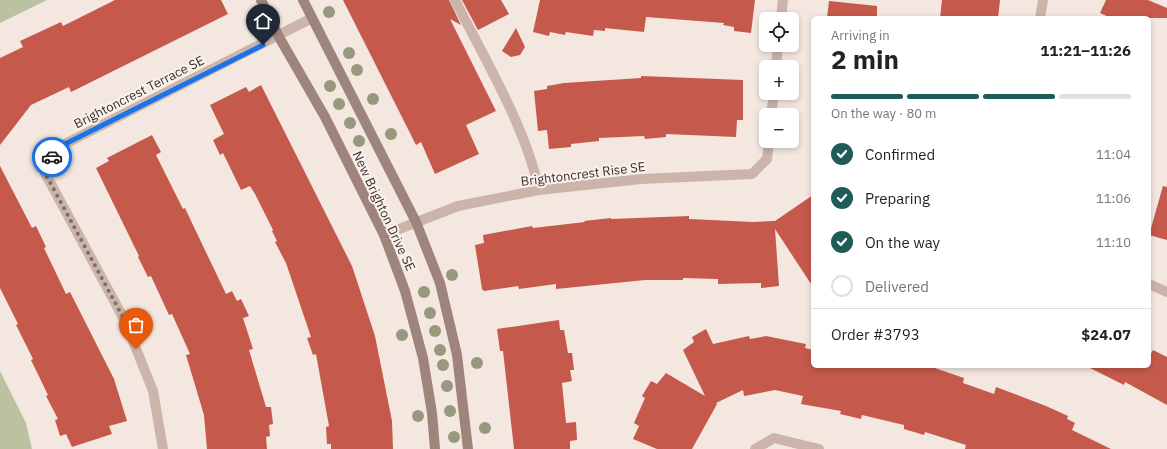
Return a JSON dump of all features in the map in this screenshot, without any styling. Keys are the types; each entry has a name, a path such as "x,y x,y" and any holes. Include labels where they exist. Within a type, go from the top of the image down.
{"street":[{"name":"New Brighton Drive SE","path":"261,0 279,36 325,117 384,235 405,291 423,358 432,413 435,449"},
{"name":"New Brighton Drive SE","path":"303,0 416,222 440,283 457,355 468,449"},
{"path":"455,0 517,124 533,164 538,190"},
{"path":"781,12 782,0"},
{"path":"1040,16 1043,0"},
{"name":"Brightoncrest Terrace SE","path":"163,449 153,391 125,321 45,173 55,149 312,18"},
{"name":"Brightoncrest Rise SE","path":"384,235 458,206 538,190 641,179 752,174 767,159 768,148"},
{"path":"1151,285 1167,292"},
{"path":"755,449 774,438 819,449"}],"green space":[{"path":"0,0 47,0 0,23"},
{"path":"0,371 26,423 32,449 0,449"}],"building":[{"path":"115,0 221,0 228,14 71,92 69,87 31,105 0,145 0,58 23,47 20,41 61,22 63,26"},
{"path":"343,0 449,0 461,25 450,19 496,111 466,125 479,154 435,174 421,142 416,145"},
{"path":"462,0 501,0 509,14 478,30"},
{"path":"540,0 755,0 751,33 734,31 734,27 723,25 724,23 646,17 644,32 605,28 605,31 594,30 593,36 566,32 565,35 550,32 549,36 533,32"},
{"path":"942,0 1000,0 998,16 940,16"},
{"path":"1106,0 1148,0 1167,8 1167,18 1151,18 1151,16 1107,16 1100,13"},
{"path":"829,1 877,6 877,16 827,16"},
{"path":"516,28 525,47 520,55 511,57 502,51"},
{"path":"641,76 743,80 743,120 737,120 736,137 666,134 666,137 645,139 644,136 599,138 599,141 571,144 571,147 549,149 547,130 538,131 534,91 547,89 547,86 564,83 641,78"},
{"path":"261,85 352,266 375,336 392,421 393,449 331,449 331,444 327,444 326,427 329,426 316,354 313,355 307,338 311,337 286,263 275,242 277,241 272,231 273,230 255,194 250,186 241,190 223,153 220,155 213,140 224,134 210,105 246,87 249,92"},
{"path":"152,135 161,152 156,155 183,209 185,208 226,294 232,291 237,301 241,299 249,316 243,318 253,349 249,350 266,407 271,407 273,424 269,425 270,436 266,437 267,449 207,449 204,415 186,355 190,354 172,314 169,315 151,276 148,277 96,168 109,161 107,158"},
{"path":"0,166 32,228 36,226 46,247 44,248 66,294 70,292 114,379 127,421 109,426 112,434 72,447 66,434 60,436 55,420 58,419 46,396 48,395 31,360 33,359 16,325 18,324 0,288"},
{"path":"1163,186 1167,187 1167,240 1151,236 1151,228"},
{"path":"811,196 811,284 775,229 779,286 761,288 761,283 718,284 718,279 683,278 683,280 645,280 556,289 556,284 519,289 518,286 484,291 482,289 475,245 484,243 483,235 532,226 533,228 611,218 689,216 689,219 753,222 775,221"},
{"path":"559,320 560,330 564,330 568,353 572,353 574,370 570,370 572,381 562,383 566,423 576,422 577,440 570,441 570,449 514,449 503,351 500,351 497,329"},
{"path":"706,329 713,344 749,336 750,339 766,336 806,344 805,348 811,350 811,368 935,368 964,378 963,383 994,394 996,387 1068,416 1067,419 1075,423 1072,430 1111,449 965,449 966,445 925,432 924,435 904,429 904,425 862,415 861,419 840,414 841,411 801,404 803,396 775,390 744,396 743,390 716,403 717,404 692,449 657,449 633,439 639,426 634,423 645,398 642,396 651,381 657,384 666,373 705,396 683,350 694,342 692,337"},
{"path":"1153,350 1167,357 1167,405 1125,382 1124,385 1090,368 1151,368 1151,354"}],"way so far":[{"path":"52,157 45,173 125,321 136,349"}],"route":[{"path":"52,157 55,149 263,45"}]}
